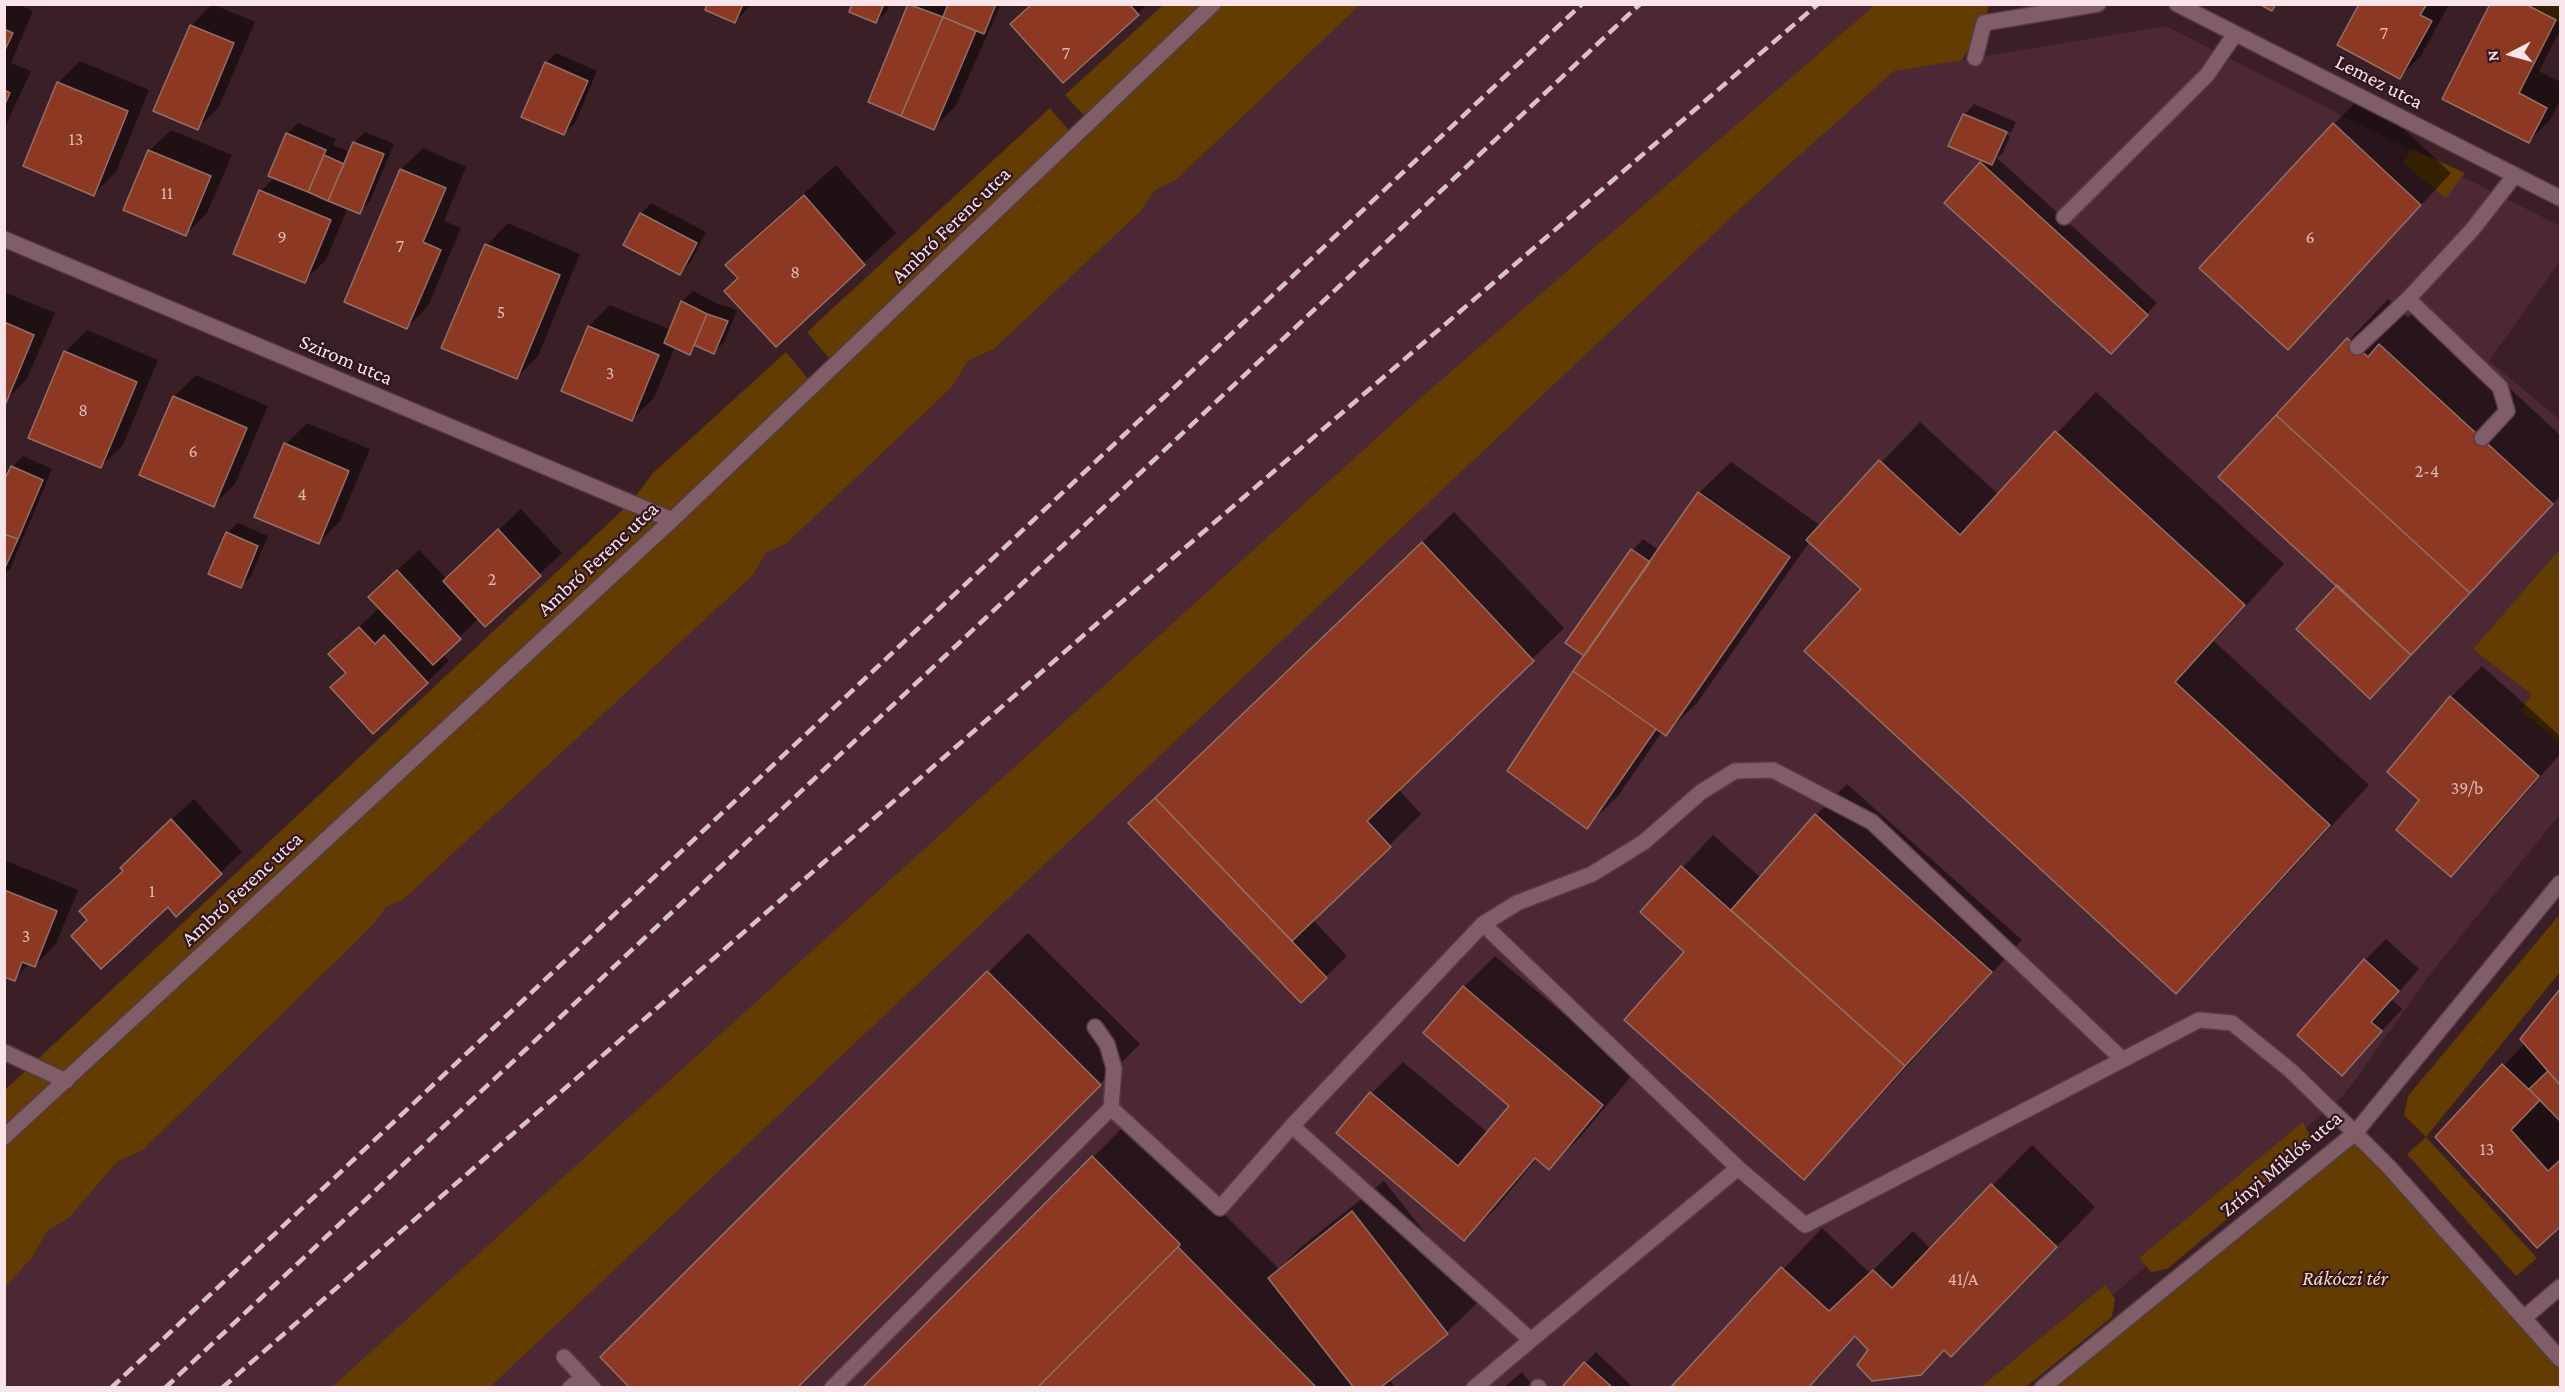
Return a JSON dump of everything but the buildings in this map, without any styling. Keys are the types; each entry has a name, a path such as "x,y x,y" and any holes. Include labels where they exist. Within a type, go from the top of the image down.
{"street":[{"name":"Ambró Ferenc utca","path":"4,1137 672,520 1213,4"},
{"path":"1974,58 1984,23 2098,4"},
{"name":"Lemez utca","path":"2177,4 2560,198"},
{"path":"2064,217 2207,75 2235,34"},
{"path":"2357,347 2408,298 2472,230 2516,175"},
{"name":"Szirom utca","path":"4,239 672,520"},
{"path":"2408,298 2500,387 2507,411 2482,438"},
{"path":"1111,1108 1220,1208 1292,1126 1483,924 1517,903 1592,874 1644,842 1701,792 1735,771 1773,770 1872,822 2122,1059"},
{"name":"Zrínyi Miklós utca","path":"2042,1388 2355,1133 2560,883"},
{"path":"1483,924 1738,1168 1805,1225 2199,1020 2232,1023 2290,1070 2397,1176 2560,1359"},
{"path":"832,1388 1111,1108 1114,1068 1107,1044 1095,1027"},
{"path":"4,1052 66,1081"},
{"path":"1292,1126 1531,1340"},
{"path":"1474,1388 1738,1168"},
{"path":"2524,1318 2560,1287"},
{"path":"564,1357 588,1382 570,1388"}],"shaded area":[{"path":"1360,5 1950,5 1962,60 2166,26 2560,226 2560,261 2489,361 2560,420 2560,549 2474,649 2532,695 2520,710 2560,743 2560,814 2431,973 2345,1094 2007,1387 5,1387 4,1287 32,1258 48,1230 69,1218 117,1162 143,1150 374,924 386,907 403,900 753,575 766,553 786,544 951,388 968,361 994,349 1141,211 1155,190 1176,180"}],"green space":[{"path":"1163,5 1360,5 1176,180 1155,190 1141,211 994,349 968,361 951,388 786,544 766,553 753,575 403,900 386,907 374,924 143,1150 117,1162 69,1218 48,1230 32,1258 5,1287 5,1090 631,502 653,473 786,352 813,385 834,364 807,332 1050,108 1074,137 1090,122 1065,95"},
{"path":"1875,5 1989,5 1984,23 1962,60 1894,71 1757,193 490,1387 331,1388 1425,394"},
{"path":"2524,5 2560,5 2560,23"},
{"path":"2412,149 2465,173 2446,198 2403,163"},
{"path":"2560,549 2560,743 2520,710 2532,695 2473,649"},
{"path":"2560,914 2560,972 2426,1137 2404,1115 2408,1096"},
{"path":"2303,1122 2311,1138 2304,1155 2167,1269 2151,1272 2139,1258"},
{"name":"Rákóczi tér","path":"2355,1133 2560,1359 2560,1387 2042,1388"},
{"path":"2426,1137 2537,1258 2516,1276 2407,1154"},
{"path":"2105,1285 2115,1299 2112,1317 2026,1387 1981,1387"}],"railway":[{"path":"111,1388 1582,4"},
{"path":"165,1388 1640,4"},
{"path":"222,1388 1116,607 1818,4"}]}
